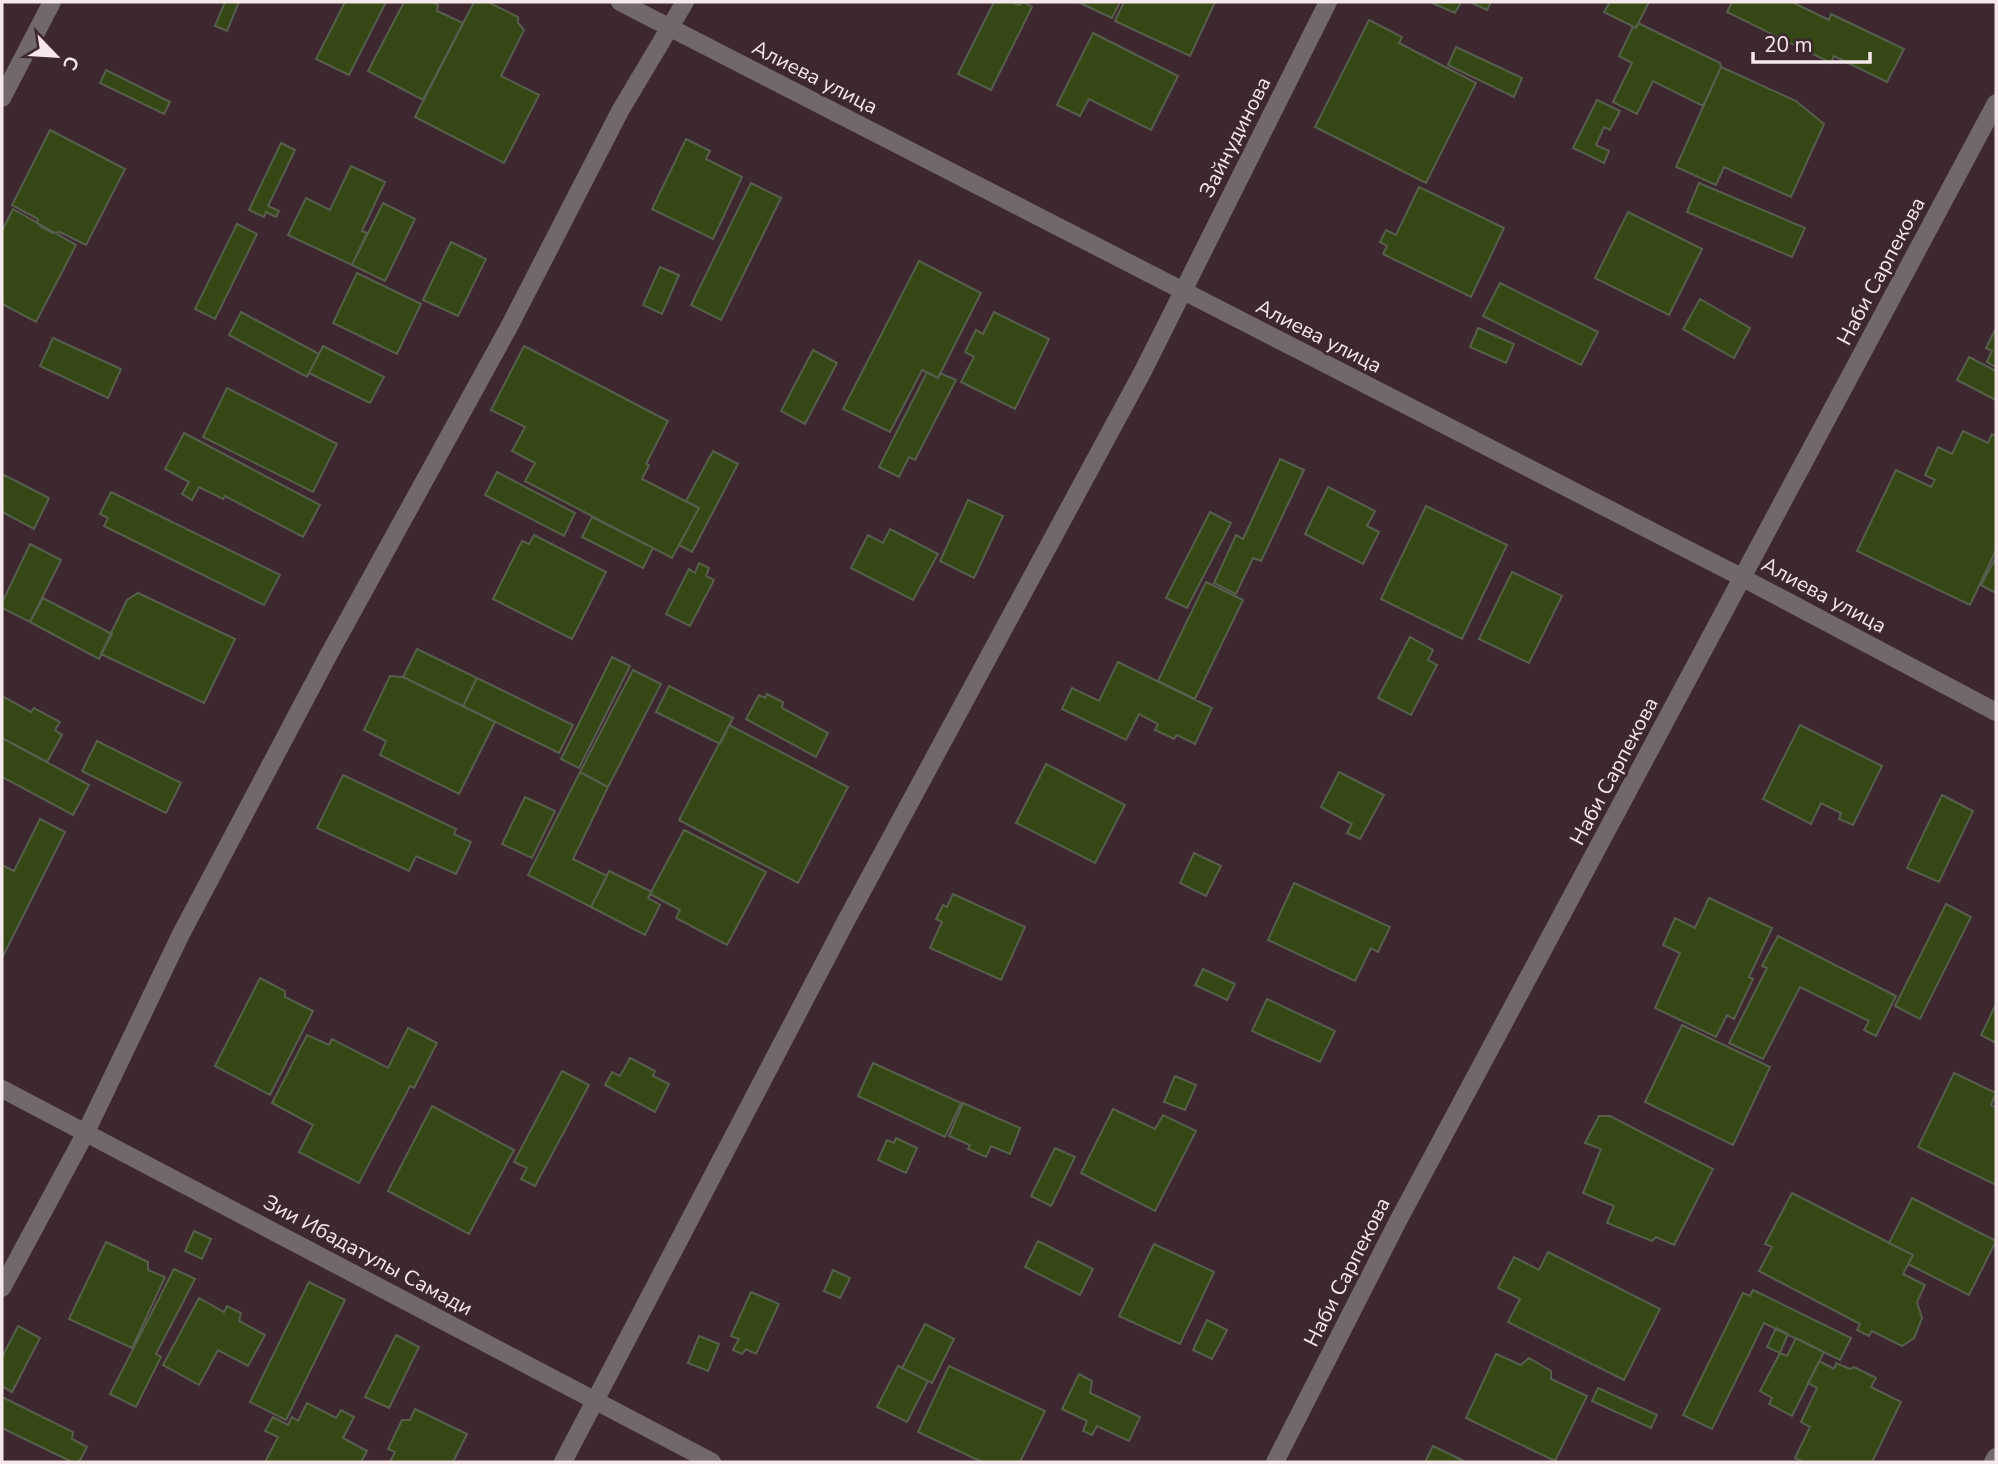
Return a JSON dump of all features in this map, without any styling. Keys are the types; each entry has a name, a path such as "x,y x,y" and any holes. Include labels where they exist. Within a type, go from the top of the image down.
{"street":[{"path":"2,98 52,2"},
{"name":"Алиева улица","path":"620,2 1743,578 1996,712"},
{"path":"2,1288 85,1134 181,934 328,656 510,324 620,111 685,2"},
{"name":"Зайнудинова","path":"563,1462 853,907 1130,396 1328,2"},
{"name":"Наби Сарпекова","path":"1275,1462 1398,1221 1996,103"},
{"name":"Зии Ибадатулы Самади","path":"2,1089 712,1462"},
{"path":"1993,1462 1996,1457"}],"building":[{"path":"225,2 239,2 227,31 215,26"},
{"path":"345,2 386,2 349,75 316,59"},
{"path":"404,2 432,2 438,5 437,11 463,23 423,100 368,71"},
{"path":"474,2 488,2 518,17 518,23 524,30 501,76 539,95 504,163 415,117"},
{"path":"994,2 1012,2 1019,5 1023,2 1032,7 991,90 958,74"},
{"path":"1078,2 1120,2 1112,18"},
{"path":"1124,2 1215,2 1190,56 1115,21"},
{"path":"1430,2 1461,2 1455,13"},
{"path":"1470,2 1491,2 1487,10"},
{"path":"1610,2 1649,2 1636,28 1604,12"},
{"path":"1732,2 1792,2 1829,20 1831,14 1904,49 1887,82 1834,56 1831,63 1727,12"},
{"path":"1369,20 1402,37 1399,43 1476,83 1426,183 1315,127"},
{"path":"1638,23 1720,63 1721,67 1703,106 1653,81 1637,114 1613,102 1632,63 1619,56 1633,27 1636,28"},
{"path":"1093,33 1178,76 1151,130 1089,99 1080,116 1057,105"},
{"path":"1456,47 1522,78 1514,97 1448,65"},
{"path":"1721,67 1796,101 1824,124 1791,197 1724,167 1716,185 1676,167"},
{"path":"106,70 170,102 164,114 100,83"},
{"path":"1597,100 1620,111 1610,130 1604,127 1596,145 1609,151 1604,163 1573,148"},
{"path":"50,130 125,169 86,245 60,232 53,233 41,227 37,223 38,219 12,205"},
{"path":"686,139 710,151 706,159 742,177 713,239 652,209"},
{"path":"281,143 295,150 268,206 279,211 276,217 266,212 264,217 249,210"},
{"path":"351,166 385,182 362,231 367,233 352,265 288,235 306,198 330,210"},
{"path":"751,183 781,198 721,320 691,305"},
{"path":"1699,183 1805,228 1792,257 1687,212"},
{"path":"1419,187 1504,228 1471,297 1383,254 1387,246 1380,242 1386,230 1396,235"},
{"path":"383,203 415,219 385,281 352,265"},
{"path":"13,209 76,245 36,322 2,304 2,231"},
{"path":"1628,212 1702,249 1669,315 1595,278"},
{"path":"237,224 257,234 215,319 195,309"},
{"path":"451,242 486,259 458,316 423,300"},
{"path":"919,261 981,293 938,378 922,370 890,432 843,409"},
{"path":"660,267 679,275 662,314 643,305"},
{"path":"357,273 421,304 397,354 333,323"},
{"path":"1500,283 1598,332 1581,365 1483,316"},
{"path":"1700,299 1750,328 1734,358 1683,329"},
{"path":"241,312 319,354 307,377 229,335"},
{"path":"994,312 1049,339 1015,409 961,382 974,357 965,352 976,330 983,334"},
{"path":"1478,328 1514,344 1506,363 1470,347"},
{"path":"1996,328 1996,367 1987,362 1992,351 1986,348"},
{"path":"53,338 121,369 108,398 40,366"},
{"path":"323,346 384,377 370,403 309,373"},
{"path":"524,346 668,421 646,464 649,465 642,479 699,508 672,558 525,481 535,463 512,451 525,427 491,410"},
{"path":"813,350 837,363 805,424 781,411"},
{"path":"1969,357 1996,371 1996,400 1957,380"},
{"path":"927,372 938,378 940,373 956,380 915,460 909,457 899,477 879,467"},
{"path":"227,388 337,444 313,492 203,437"},
{"path":"1963,431 1988,443 1992,434 1996,436 1996,550 1970,605 1857,551 1896,470 1931,487 1935,480 1925,475 1938,447 1952,454"},
{"path":"184,433 320,505 303,537 225,496 223,499 199,487 192,500 182,494 189,482 165,469"},
{"path":"713,451 738,464 692,552 679,545 699,508 686,501"},
{"path":"1280,459 1304,470 1261,561 1253,558 1236,594 1214,583 1236,535 1243,539"},
{"path":"497,472 575,513 564,536 485,495"},
{"path":"2,474 49,498 34,529 2,512"},
{"path":"1328,487 1375,511 1367,526 1379,532 1363,564 1305,534"},
{"path":"111,492 280,575 264,605 104,526 108,518 100,514"},
{"path":"968,500 1003,516 974,578 940,561"},
{"path":"1426,506 1507,545 1462,639 1381,599"},
{"path":"1210,512 1231,523 1187,608 1166,598"},
{"path":"592,517 653,548 643,568 582,537"},
{"path":"890,529 938,554 913,600 851,568 868,535 883,543"},
{"path":"534,535 606,572 572,639 493,599 522,541 529,544"},
{"path":"30,544 61,560 30,622 2,608 2,603"},
{"path":"1996,557 1996,593 1981,585"},
{"path":"699,563 709,568 706,576 714,580 690,626 666,614 689,569 695,573"},
{"path":"1512,572 1562,596 1529,663 1479,639"},
{"path":"1206,582 1243,600 1195,699 1158,681"},
{"path":"138,593 235,639 204,703 101,654 127,600"},
{"path":"43,598 112,634 99,659 30,622"},
{"path":"1410,637 1433,650 1428,660 1437,665 1411,715 1378,698"},
{"path":"417,649 477,678 463,706 403,677"},
{"path":"612,657 630,666 579,768 561,759"},
{"path":"1118,662 1212,708 1195,744 1177,735 1174,739 1155,730 1158,724 1139,714 1126,740 1062,709 1072,688 1099,701"},
{"path":"633,670 661,684 608,787 580,772"},
{"path":"390,676 403,677 495,722 459,794 380,755 386,741 364,730"},
{"path":"477,678 573,725 559,753 463,706"},
{"path":"669,686 733,718 720,744 656,712"},
{"path":"767,694 783,702 782,708 828,733 816,757 746,719 759,695 765,698"},
{"path":"2,696 31,712 34,708 60,722 55,730 62,735 47,762 2,738"},
{"path":"729,725 848,787 798,883 679,820"},
{"path":"1800,725 1882,766 1853,825 1839,819 1841,813 1821,803 1811,824 1763,799"},
{"path":"2,738 89,785 73,815 2,777"},
{"path":"97,741 181,783 166,813 82,771"},
{"path":"1046,764 1125,805 1095,863 1016,823"},
{"path":"580,772 608,787 573,859 607,876 591,907 528,875"},
{"path":"1339,772 1384,795 1360,839 1347,833 1352,824 1321,807"},
{"path":"343,775 456,829 454,834 471,842 456,874 416,856 409,871 317,828"},
{"path":"1942,795 1973,811 1939,882 1907,868"},
{"path":"525,797 555,811 532,858 502,844"},
{"path":"40,819 65,832 2,958 2,865 14,871"},
{"path":"684,830 766,872 727,945 676,918 680,910 650,894"},
{"path":"1194,853 1221,866 1206,896 1180,883"},
{"path":"609,871 652,892 648,898 660,905 645,935 591,907"},
{"path":"1294,883 1390,927 1378,952 1371,948 1355,981 1268,940"},
{"path":"953,894 1025,927 1001,980 930,948 942,922 936,919 943,905 947,907"},
{"path":"1709,898 1772,928 1749,977 1753,979 1734,1019 1727,1015 1716,1037 1655,1008 1680,953 1663,945 1675,918 1695,928"},
{"path":"1946,904 1971,917 1920,1019 1895,1006"},
{"path":"1778,936 1896,996 1876,1036 1864,1030 1869,1021 1800,987 1763,1059 1729,1043 1767,968 1762,966"},
{"path":"1203,969 1235,984 1227,1000 1195,985"},
{"path":"260,978 285,991 285,997 313,1011 270,1095 215,1066"},
{"path":"1267,999 1335,1031 1320,1062 1252,1031"},
{"path":"1996,1004 1996,1043 1981,1035"},
{"path":"1682,1025 1770,1067 1733,1145 1645,1102"},
{"path":"408,1028 437,1043 414,1088 410,1086 359,1183 299,1152 313,1125 272,1103 307,1035 329,1045 332,1039 388,1068"},
{"path":"630,1058 655,1071 653,1076 669,1084 655,1112 605,1085 612,1072 620,1076"},
{"path":"873,1063 961,1103 945,1137 858,1096"},
{"path":"562,1071 589,1085 535,1186 521,1179 527,1168 514,1162"},
{"path":"1954,1073 1996,1093 1991,1105 1996,1108 1996,1185 1918,1147"},
{"path":"1175,1076 1196,1085 1185,1110 1164,1102"},
{"path":"963,1103 1020,1128 1010,1154 991,1146 986,1157 968,1149 970,1145 949,1136"},
{"path":"432,1106 514,1150 469,1234 388,1191"},
{"path":"1113,1109 1155,1129 1163,1115 1196,1131 1155,1211 1081,1173"},
{"path":"1599,1116 1610,1116 1713,1169 1674,1245 1656,1237 1652,1241 1607,1223 1614,1206 1583,1193 1601,1149 1585,1143"},
{"path":"896,1138 917,1148 906,1173 878,1160 887,1140 894,1143"},
{"path":"1055,1148 1075,1157 1051,1206 1031,1196"},
{"path":"1792,1193 1913,1255 1903,1274 1925,1285 1917,1302 1922,1318 1914,1338 1902,1346 1872,1331 1869,1336 1857,1330 1860,1324 1759,1271 1772,1247 1765,1244"},
{"path":"1912,1198 1996,1241 1969,1295 1908,1264 1913,1255 1889,1243"},
{"path":"194,1231 211,1239 202,1259 185,1251"},
{"path":"1038,1241 1093,1269 1080,1295 1025,1267"},
{"path":"106,1242 148,1262 148,1270 165,1277 132,1348 69,1319"},
{"path":"1154,1244 1214,1272 1180,1344 1119,1316"},
{"path":"1548,1252 1660,1309 1624,1380 1508,1322 1520,1299 1498,1288 1514,1257 1539,1270"},
{"path":"174,1269 195,1279 156,1354 161,1357 136,1407 110,1394"},
{"path":"833,1270 850,1278 840,1298 824,1291"},
{"path":"309,1282 345,1300 286,1420 250,1402"},
{"path":"1753,1290 1851,1338 1840,1360 1764,1323 1712,1429 1683,1415 1743,1293 1750,1296"},
{"path":"751,1292 779,1304 756,1354 746,1349 742,1354 733,1350 739,1339 731,1336"},
{"path":"199,1298 224,1312 227,1306 241,1313 239,1321 265,1335 248,1366 218,1350 199,1385 163,1365"},
{"path":"1207,1320 1227,1330 1212,1359 1193,1350"},
{"path":"925,1324 954,1339 932,1383 902,1368"},
{"path":"18,1326 40,1338 12,1392 2,1386 2,1357"},
{"path":"1776,1328 1788,1334 1780,1353 1767,1347"},
{"path":"396,1335 419,1347 389,1408 365,1397"},
{"path":"699,1336 719,1344 708,1371 688,1363"},
{"path":"1796,1338 1824,1352 1792,1416 1769,1404 1772,1398 1760,1391 1780,1353 1787,1356"},
{"path":"1496,1354 1521,1365 1529,1358 1551,1371 1551,1379 1587,1396 1555,1461 1466,1418"},
{"path":"1819,1361 1834,1369 1836,1363 1850,1369 1854,1367 1876,1378 1871,1387 1901,1402 1872,1462 1803,1462 1795,1458 1810,1427 1801,1422 1817,1388 1808,1383"},
{"path":"898,1366 928,1381 907,1422 877,1407"},
{"path":"949,1366 1045,1411 1020,1462 982,1462 918,1432"},
{"path":"1079,1374 1092,1381 1090,1393 1140,1417 1129,1441 1097,1426 1092,1435 1083,1431 1087,1421 1062,1409"},
{"path":"1598,1388 1657,1415 1651,1428 1592,1401"},
{"path":"2,1397 73,1432 72,1439 87,1447 79,1462 72,1462 2,1428"},
{"path":"307,1403 336,1418 341,1410 354,1417 343,1438 367,1451 361,1462 265,1462 278,1437 265,1431 273,1417 288,1425 292,1417 298,1421"},
{"path":"415,1409 467,1434 453,1462 390,1462 395,1452 388,1449 402,1420 410,1420"},
{"path":"1433,1446 1466,1462 1425,1462"}]}
